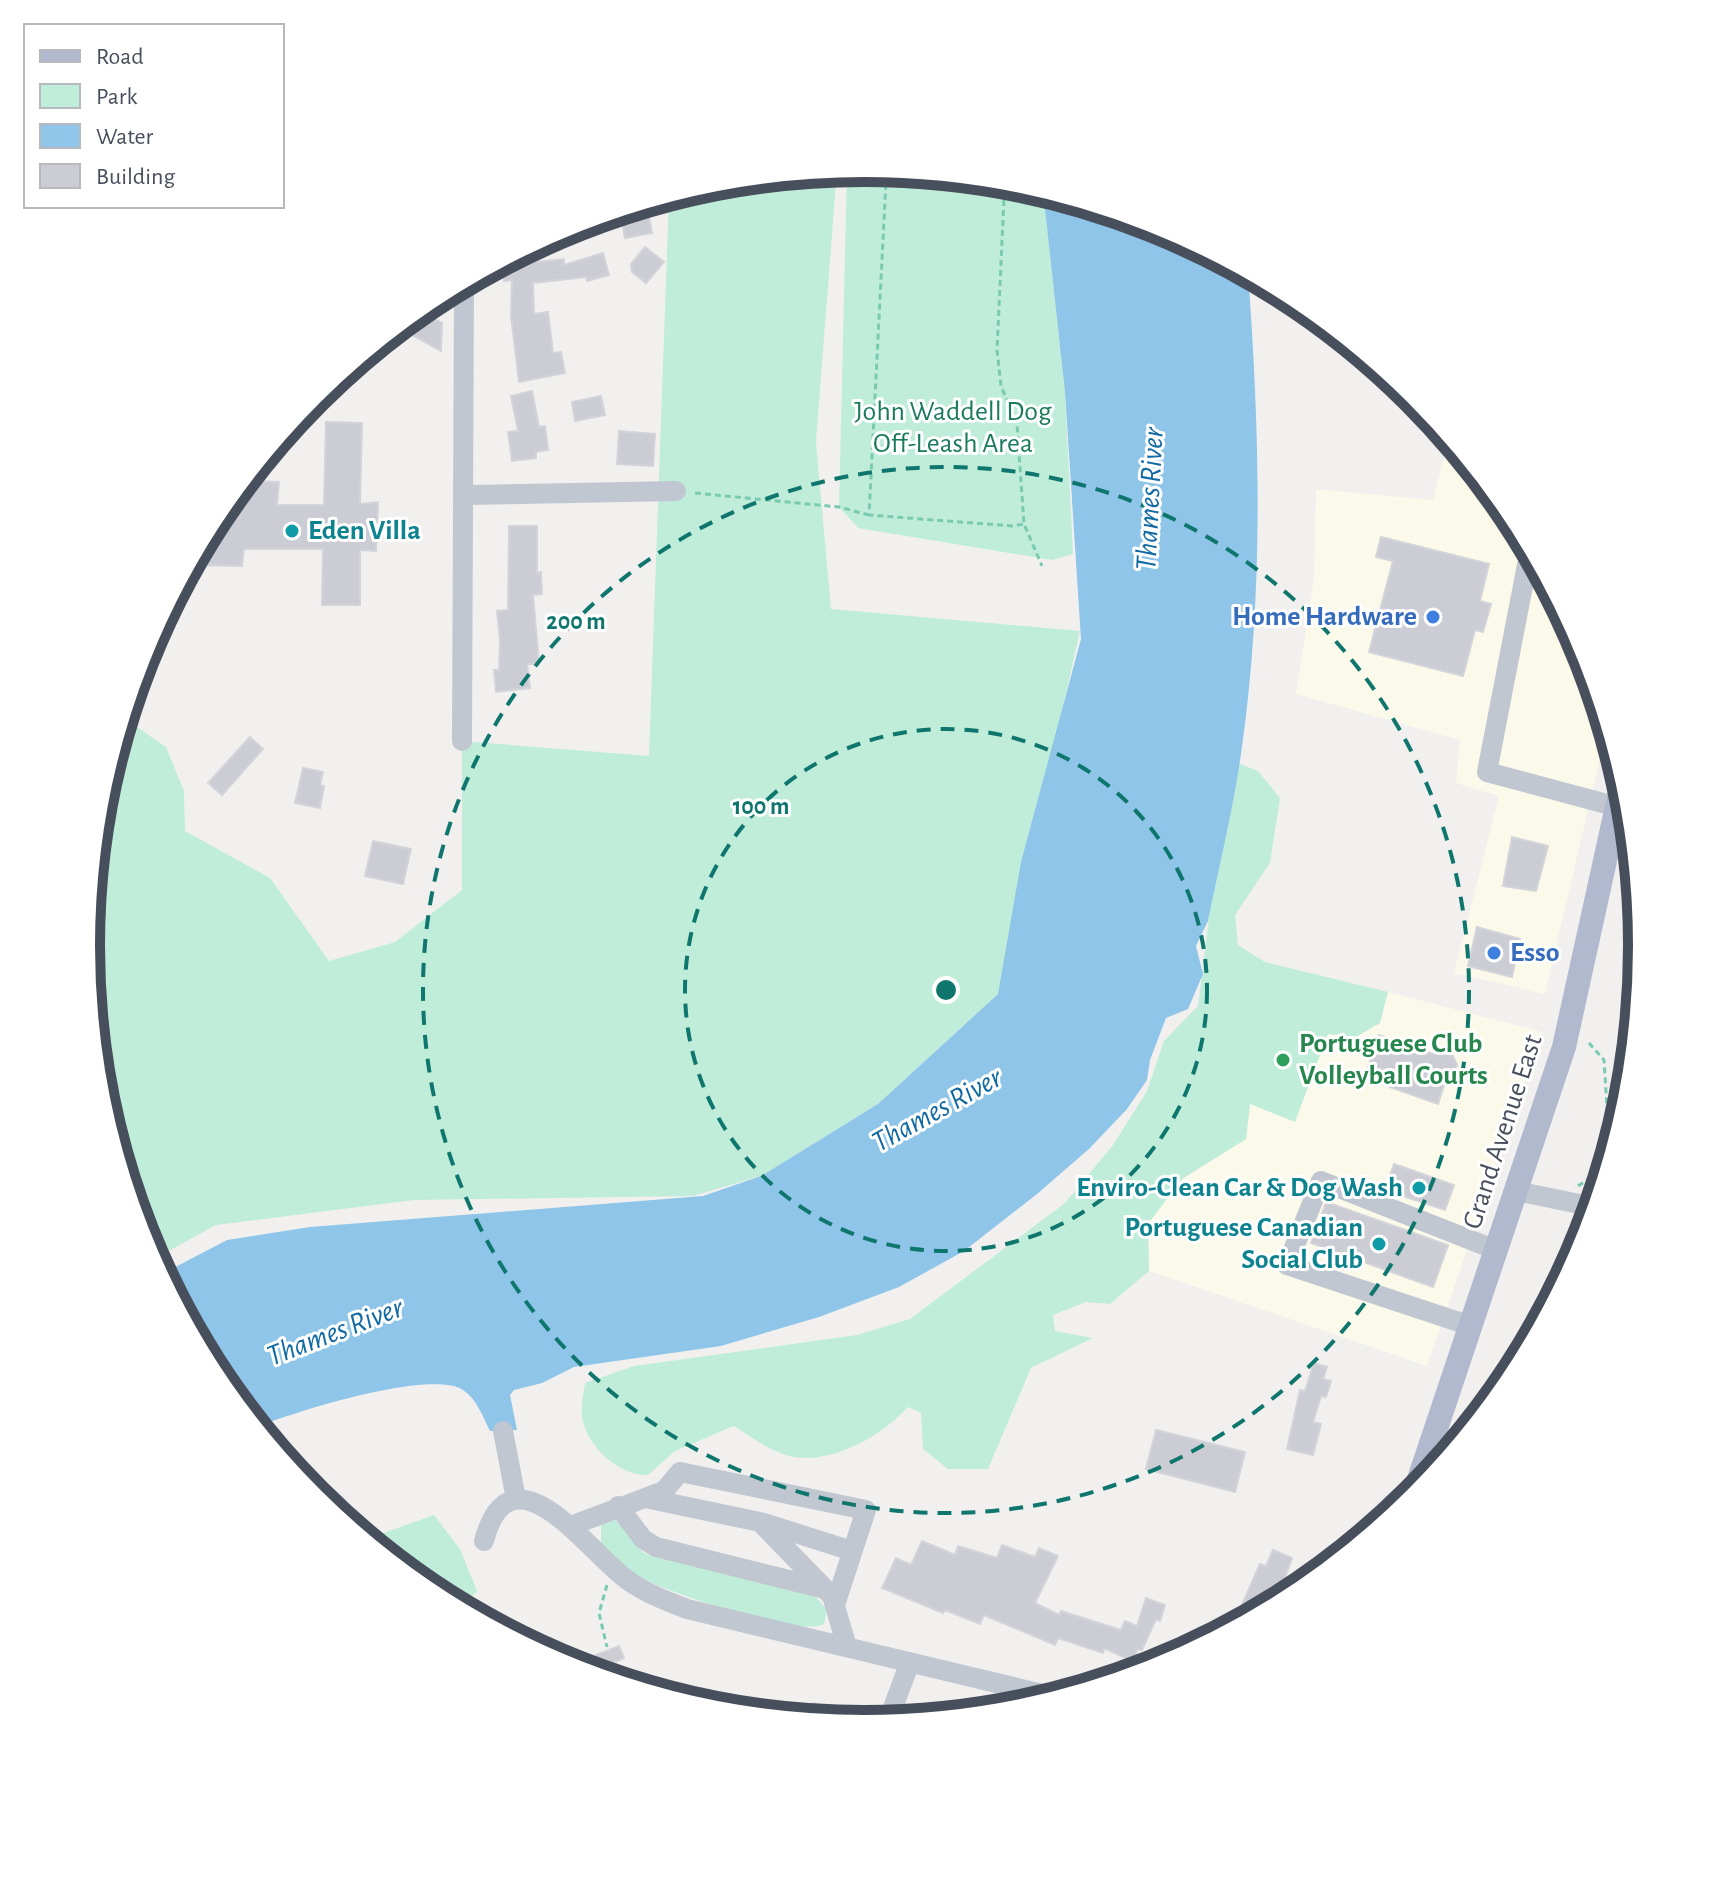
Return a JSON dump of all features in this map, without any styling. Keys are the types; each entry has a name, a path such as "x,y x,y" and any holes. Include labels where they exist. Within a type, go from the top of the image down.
{"main road":[{"name":"Grand Avenue East","path":"1424,1464 1564,1047 1618,828"}],"street":[{"path":"462,741 464,295"},
{"path":"465,495 676,491"},
{"path":"1527,566 1487,772 1615,807"},
{"path":"1471,1326 1287,1265 1321,1181 1496,1250"},
{"path":"1516,1191 1582,1204"},
{"path":"503,1431 516,1499"},
{"path":"570,1526 664,1491 680,1472 866,1510 852,1551 830,1597"},
{"path":"645,1498 760,1522 852,1551"},
{"path":"484,1541 495,1515 516,1499 540,1504 570,1526 611,1566 645,1591 687,1609 1030,1691"},
{"path":"618,1506 643,1539 656,1547 830,1597"},
{"path":"760,1522 830,1597 847,1647"},
{"path":"893,1709 910,1662"}],"path":[{"path":"869,515 886,182"},
{"path":"1003,194 997,350 1001,386 1017,424 1024,524 1042,566"},
{"path":"676,491 839,507 869,515 1013,526 1024,524"},
{"path":"1589,1043 1604,1060 1608,1118"},
{"path":"1559,1198 1591,1177"},
{"path":"607,1647 599,1613 611,1566"}],"shaded area":[{"path":"1445,451 1470,480 1526,564 1570,653 1602,749 1545,994 1454,973 1499,796 1456,783 1460,740 1296,694 1314,578 1316,489 1433,500"},
{"path":"1388,992 1542,1032 1427,1366 1149,1271 1148,1224 1182,1179 1246,1139 1252,1088 1241,1058 1246,1023 1275,1015 1380,1023"}],"green space":[{"name":"John Waddell Dog Off-Leash Area","path":"847,182 914,183 964,188 1044,204 1065,392 1073,554 1052,560 858,528 839,507"},
{"path":"836,183 816,442 831,609 1080,631 998,994 878,1104 761,1176 693,1196 414,1200 216,1225 165,1253 126,1143 115,1095 102,995 100,946 107,846 115,796 133,724 166,747 184,791 185,831 270,878 329,961 395,942 462,890 462,741 649,756 669,207 764,188"},
{"path":"1240,764 1258,771 1280,798 1270,863 1235,915 1238,945 1265,962 1388,992 1380,1023 1356,1037 1328,1034 1295,1122 1250,1104 1246,1139 1182,1179 1148,1224 1149,1271 1110,1304 1086,1302 1053,1315 1055,1331 1093,1338 1031,1368 988,1469 948,1469 923,1449 921,1413 908,1407 861,1443 817,1457 784,1454 734,1426 675,1451 648,1475 627,1471 599,1451 583,1422 585,1383 634,1366 857,1335 910,1319 1065,1203 1113,1145 1147,1091 1164,1041 1198,1006 1226,780"},
{"path":"434,1515 460,1549 477,1591 469,1599 378,1535"},
{"path":"613,1519 648,1555 814,1595 827,1610 824,1624 811,1627 763,1619 654,1584 619,1562 601,1545 601,1525"}],"water":[{"name":"Thames River","path":"1044,204 1110,222 1156,240 1249,286 1258,514 1253,634 1241,754 1208,921 1196,946 1203,974 1188,1009 1166,1018 1150,1060 1147,1080 1127,1109 1090,1148 964,1251 899,1287 819,1317 721,1346 574,1367 542,1383 514,1390 510,1395 517,1430 490,1431 472,1398 463,1390 446,1385 422,1385 362,1395 268,1423 202,1327 172,1269 227,1240 310,1227 703,1196 761,1176 878,1104 998,994 1021,862 1081,639 1065,392"}],"building":[{"path":"648,213 652,233 625,238 622,221"},
{"path":"645,247 664,262 646,283 632,272 631,264"},
{"path":"603,253 609,275 587,281 586,277 533,283 534,314 548,312 553,353 561,352 565,373 519,382 511,316 512,280 504,281 504,272 526,260 526,263 564,259 564,265"},
{"path":"430,317 442,323 441,351 408,333"},
{"path":"532,391 539,427 545,426 548,450 536,452 536,458 512,461 508,432 518,431 511,396"},
{"path":"601,396 605,415 575,421 572,402"},
{"name":"Eden Villa","path":"326,422 362,423 360,504 378,502 376,551 360,550 360,605 322,605 323,549 244,549 242,566 201,565 257,481 279,482 277,505 324,505"},
{"path":"619,431 655,434 653,466 617,464"},
{"path":"509,526 537,526 537,573 541,572 542,594 533,595 539,664 527,664 530,688 496,692 494,670 499,670 500,641 497,611 508,610"},
{"name":"Home Hardware","path":"1381,537 1489,564 1480,601 1491,604 1483,632 1475,630 1463,676 1369,652 1393,561 1376,557"},
{"path":"250,737 263,749 222,795 208,783"},
{"path":"303,768 323,772 320,808 295,803"},
{"name":"Esso","path":"1512,837 1548,846 1536,891 1503,886"},
{"path":"373,841 411,849 403,884 365,876"},
{"name":"Esso","path":"1477,927 1520,939 1512,977 1468,966"},
{"path":"1379,1035 1433,1054 1435,1049 1453,1056 1457,1065 1451,1084 1445,1082 1438,1104 1364,1078"},
{"name":"Enviro-Clean Car & Dog Wash","path":"1394,1164 1454,1185 1445,1210 1385,1190"},
{"name":"Portuguese Canadian Social Club","path":"1326,1202 1448,1245 1433,1287 1311,1243"},
{"path":"1314,1363 1327,1367 1323,1379 1331,1381 1326,1397 1321,1396 1313,1422 1321,1424 1313,1455 1287,1449 1300,1390 1305,1391"},
{"path":"1156,1430 1245,1452 1235,1492 1146,1469"},
{"path":"922,1541 955,1555 958,1546 997,1558 1002,1545 1035,1557 1039,1548 1058,1556 1035,1603 1059,1615 1061,1611 1121,1630 1125,1621 1137,1626 1146,1598 1165,1605 1160,1621 1156,1619 1142,1650 1138,1649 1131,1661 1104,1648 1103,1653 1058,1638 1055,1645 984,1615 980,1624 945,1610 943,1613 882,1588 896,1558 911,1565"},
{"path":"1273,1550 1292,1558 1283,1584 1239,1611 1260,1564 1266,1566"},
{"path":"619,1646 624,1658 608,1665 598,1661 596,1655"},
{"path":"814,1703 829,1709 814,1708"}],"place":[{"name":"Eden Villa","path":"292,531"},
{"name":"Home Hardware","path":"1433,617"},
{"name":"Esso","path":"1494,953"},
{"name":"Portuguese Club Volleyball Courts","path":"1283,1060"},
{"name":"Enviro-Clean Car & Dog Wash","path":"1419,1188"},
{"name":"Portuguese Canadian Social Club","path":"1379,1244"}]}
